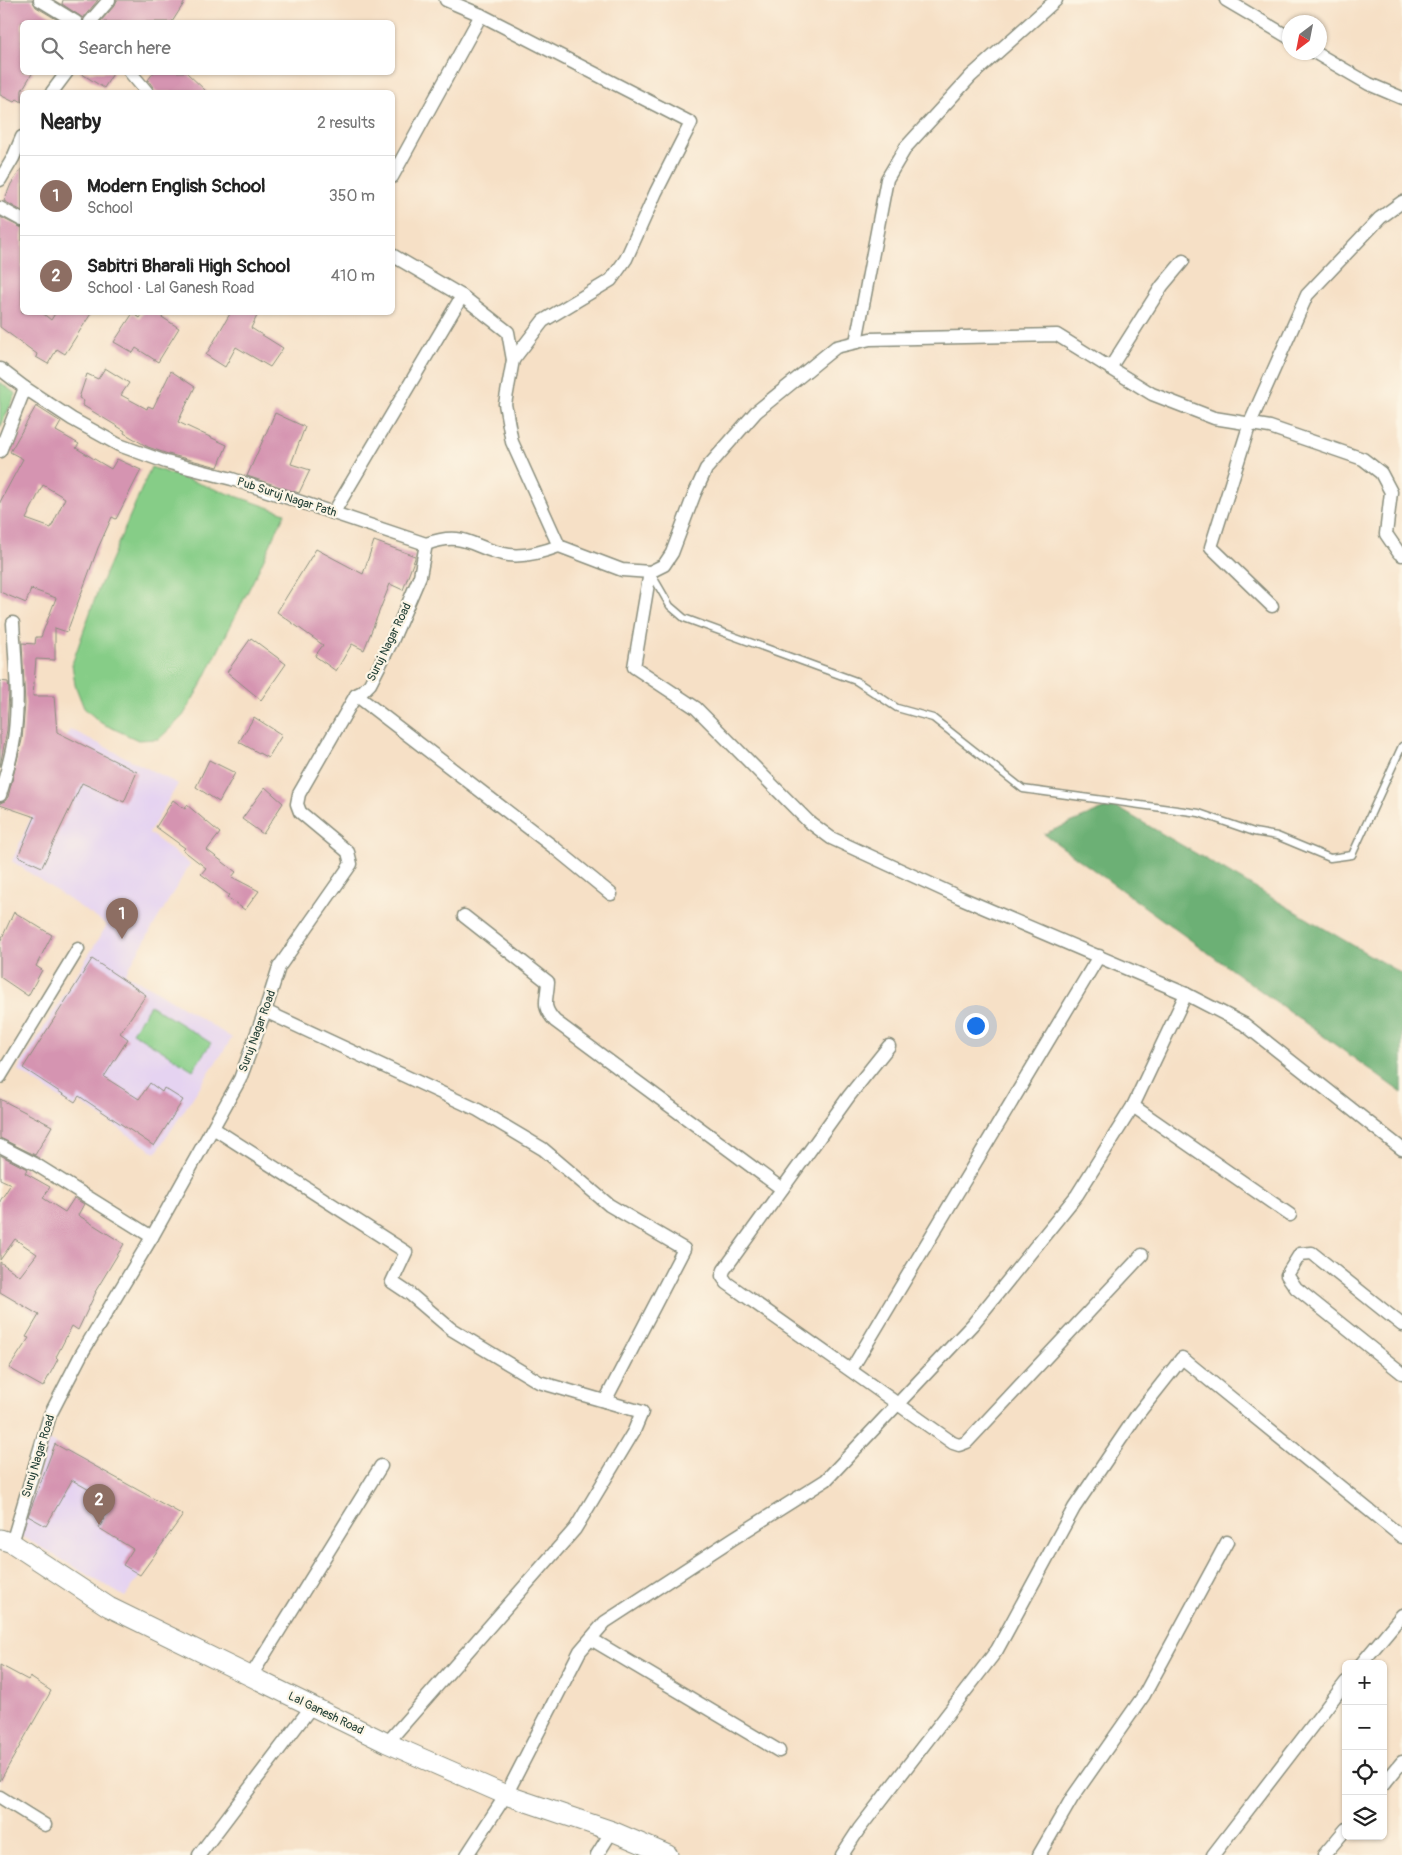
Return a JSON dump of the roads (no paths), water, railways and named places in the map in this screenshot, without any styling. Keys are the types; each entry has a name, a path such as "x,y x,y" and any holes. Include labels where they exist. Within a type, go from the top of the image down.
{"main road":[{"name":"Lal Ganesh Road","path":"6,1541 110,1607 387,1743 506,1794 612,1831 668,1855"}],"street":[{"path":"40,0 73,20"},
{"path":"92,20 109,0"},
{"path":"446,0 481,15 691,123 656,192 626,259 611,280 543,321 513,360"},
{"path":"856,342 887,179 906,147 972,76 1056,0"},
{"path":"1226,0 1282,33"},
{"path":"395,172 481,15"},
{"path":"1327,60 1369,84 1402,98"},
{"path":"53,90 64,75"},
{"path":"133,75 145,90"},
{"path":"0,180 20,142"},
{"path":"1272,606 1212,547 1250,424 1307,295 1380,218 1402,202"},
{"path":"0,208 20,219"},
{"path":"395,257 462,296 508,332 513,360 506,404 512,442 559,546"},
{"path":"1110,368 1162,286 1184,261"},
{"path":"334,512 462,296"},
{"path":"426,544 442,538 460,539 500,554 512,556 543,552 559,546 622,570 650,572 664,565 672,553 706,469 756,412 836,347 870,339 1057,335 1152,394 1214,418 1270,426 1363,459 1381,473 1391,492 1386,534 1398,553 1402,555"},
{"name":"Pub Suruj Nagar Path","path":"0,369 24,388 72,419 120,445 166,462 232,479 334,512 426,544"},
{"path":"0,451 24,388"},
{"name":"Suruj Nagar Road","path":"6,1541 50,1415 82,1354 152,1236 240,1078 279,967 351,864 348,852 300,812 297,804 299,794 356,695 370,684 392,641 420,576 426,544"},
{"path":"650,572 634,668 696,708 808,821 831,838 848,846 959,897 1186,994 1244,1024 1402,1149"},
{"path":"0,795 9,766 16,732 17,693 13,623"},
{"path":"356,695 556,849 611,894"},
{"path":"464,916 548,982 544,1004 548,1013 555,1021 782,1189"},
{"path":"0,1077 78,950"},
{"path":"850,1370 1098,956"},
{"path":"467,1855 506,1794 580,1651 605,1622 826,1480 973,1324 1077,1195 1133,1106 1186,994"},
{"path":"265,1011 478,1110 543,1149 609,1205 684,1250 605,1401"},
{"path":"889,1046 849,1096 724,1270 722,1276 727,1284 898,1405 953,1443 959,1445 967,1442 1142,1255"},
{"path":"1133,1106 1290,1215"},
{"path":"213,1128 406,1252 392,1282 410,1294 450,1328 539,1382 642,1412 634,1431 575,1529 387,1743"},
{"path":"0,1146 35,1164 152,1236"},
{"path":"1402,1325 1312,1253 1300,1254 1288,1275 1296,1288 1402,1373"},
{"path":"842,1855 859,1829 997,1650 1074,1508 1137,1415 1182,1358 1402,1537"},
{"path":"251,1676 381,1466"},
{"path":"1039,1855 1072,1798 1144,1696 1227,1542"},
{"path":"1364,1660 1402,1615"},
{"path":"591,1639 779,1752"},
{"path":"1213,1855 1342,1687"},
{"path":"199,1855 312,1706"},
{"path":"1387,1780 1402,1762"},
{"path":"0,1797 46,1825"},
{"path":"597,1855 612,1831"},
{"path":"1324,1855 1342,1834"}],"lane":[{"path":"650,572 670,606 684,618 856,681 897,708 933,718 1023,789 1199,813 1254,832 1277,836 1330,858 1352,855 1402,746"}],"place":[{"name":"Modern English School","path":"122,939"},
{"name":"Sabitri Bharali High School","path":"99,1525"}]}
